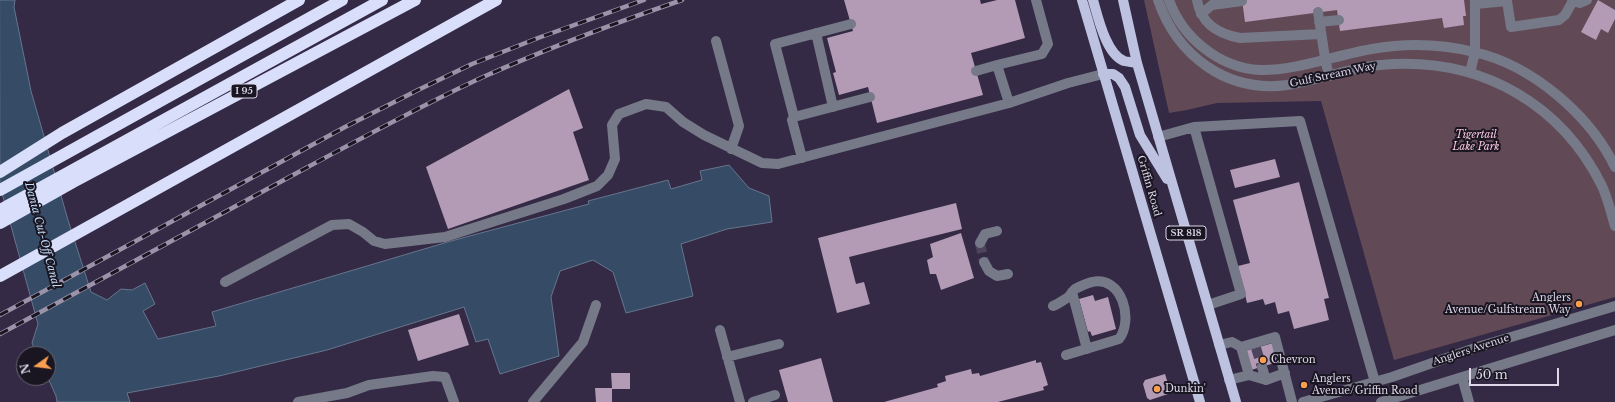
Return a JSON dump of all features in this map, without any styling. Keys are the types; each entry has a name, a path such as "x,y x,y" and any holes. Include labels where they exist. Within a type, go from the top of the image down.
{"highway":[{"path":"0,172 62,133 299,0"},
{"path":"0,190 342,0"},
{"path":"0,210 71,177 382,0"},
{"name":"I 95","path":"0,223 71,177 415,0"},
{"path":"0,276 496,0"}],"main road":[{"name":"Griffin Road","path":"1082,0 1200,402"},
{"path":"1093,0 1104,34 1113,53 1123,60 1137,63"},
{"name":"SR 818","path":"1123,0 1137,63 1236,402"},
{"path":"1103,74 1113,74 1119,78 1125,87 1140,135 1175,193"}],"street":[{"path":"976,71 1042,54 1048,44 1036,0"},
{"name":"Gulf Stream Way","path":"1158,0 1167,22 1188,52 1208,67 1232,80 1271,86 1305,82 1370,66 1393,64 1435,65 1470,72 1504,86 1529,100 1564,130 1578,146 1599,181 1615,226"},
{"name":"Gulf Stream Way","path":"1169,0 1178,21 1189,34 1206,49 1225,61 1243,67 1271,70 1372,49 1413,45 1433,46 1475,52 1499,60 1519,70 1554,93 1569,106 1602,144 1615,167"},
{"path":"1197,0 1198,10 1207,22 1218,31 1228,36 1240,38 1321,34"},
{"path":"1470,72 1475,52 1475,2 1510,0 1511,27 1559,20 1565,15 1572,1 1580,4 1587,0"},
{"path":"1201,14 1212,5 1242,1"},
{"path":"1329,76 1319,17 1338,20"},
{"path":"802,158 792,120 794,117 775,44 851,24"},
{"path":"816,33 834,107"},
{"path":"716,41 739,126 732,149"},
{"path":"997,65 1009,103"},
{"path":"225,282 332,225 349,224 363,232 374,241 384,244 445,238 564,199 597,186 608,175 615,158 612,125 620,114 646,104 666,107 684,122 704,135 762,163 778,164 1009,103 1068,83 1103,74"},
{"path":"794,117 870,97"},
{"path":"1158,137 1194,128 1300,121 1375,382"},
{"path":"1194,128 1241,294 1208,305"},
{"path":"980,243 985,234 997,231"},
{"path":"984,262 989,271 997,276 1008,274"},
{"path":"1053,306 1068,297 1075,290 1092,282 1105,282 1113,286 1121,298 1125,313 1124,333 1119,339 1066,355"},
{"path":"1072,292 1087,349"},
{"path":"533,402 583,342 596,306"},
{"name":"Anglers Avenue","path":"1303,402 1375,382 1481,346 1615,306"},
{"path":"720,330 740,402"},
{"path":"1381,402 1615,330"},
{"path":"1219,345 1232,342 1241,347 1255,345 1275,337 1292,402"},
{"path":"727,357 779,344"},
{"path":"1241,347 1249,375"},
{"path":"1262,367 1266,380"},
{"path":"1230,380 1249,375 1266,380 1285,373"},
{"path":"298,402 347,393 369,385 433,376 445,377 454,402"},
{"path":"1462,377 1468,402"},
{"path":"753,402 775,395"}],"green space":[{"name":"Tigertail Lake Park","path":"1144,0 1615,0 1615,297 1394,360 1321,101 1217,103 1169,113"}],"water":[{"name":"Dania Cut-Off Canal","path":"0,0 15,0 14,7 31,91 68,220 91,292 107,300 121,289 132,290 145,283 155,304 143,311 158,339 216,326 212,312 451,241 589,204 588,201 668,180 671,189 702,180 700,171 729,165 749,188 769,196 772,222 727,229 681,244 693,296 626,313 613,272 593,260 560,271 551,297 559,356 500,374 488,339 476,342 464,307 327,350 219,376 127,393 130,402 57,402 52,386 56,386 56,346 33,346 32,343 38,324 0,186"}],"building":[{"path":"844,0 980,0 981,4 997,0 1015,0 1025,38 971,53 983,95 877,123 868,87 839,95 833,73 836,72 827,38 853,31"},
{"path":"1242,0 1464,0 1466,16 1463,16 1464,25 1444,28 1442,18 1340,31 1337,10 1245,22"},
{"path":"1598,0 1615,10 1615,19 1608,33 1601,29 1596,40 1581,32"},
{"path":"569,89 583,128 573,132 589,180 448,229 426,167"},
{"path":"1275,159 1280,177 1235,188 1230,170"},
{"path":"1299,182 1329,298 1324,299 1329,320 1294,329 1289,311 1278,314 1275,302 1265,305 1263,299 1247,303 1238,266 1250,263 1233,200"},
{"path":"956,203 962,229 849,257 856,284 864,282 870,304 837,313 818,238"},
{"path":"961,233 974,278 941,290 936,274 930,274 927,260 933,257 930,244"},
{"path":"1093,295 1095,301 1108,297 1116,329 1092,336 1090,331 1088,332 1079,299"},
{"path":"459,314 469,345 418,361 408,330"},
{"path":"1273,343 1278,362 1251,370 1245,351"},
{"path":"821,358 833,402 788,402 779,370"},
{"path":"1036,360 1036,363 1041,362 1048,385 1043,387 1044,390 998,402 884,402 938,387 937,384 946,381 945,376 971,369 972,374 979,373 980,376"},
{"path":"611,373 630,373 630,389 612,389 612,402 596,402 595,388 612,388"},
{"name":"Dunkin'","path":"1165,374 1171,393 1150,400 1147,398 1143,384 1145,380"}],"tunnel":[{"path":"980,243 984,262"},
{"path":"1256,348 1262,367"}],"railway":[{"path":"0,315 345,127 418,90 472,64 538,38 644,0"},
{"path":"0,334 393,121 507,66 607,27 682,0"}],"place":[{"name":"Anglers Avenue/Gulfstream Way","path":"1579,304"},
{"name":"Chevron","path":"1263,360"},
{"name":"Anglers Avenue/Griffin Road","path":"1304,385"},
{"name":"Dunkin'","path":"1157,389"}]}
